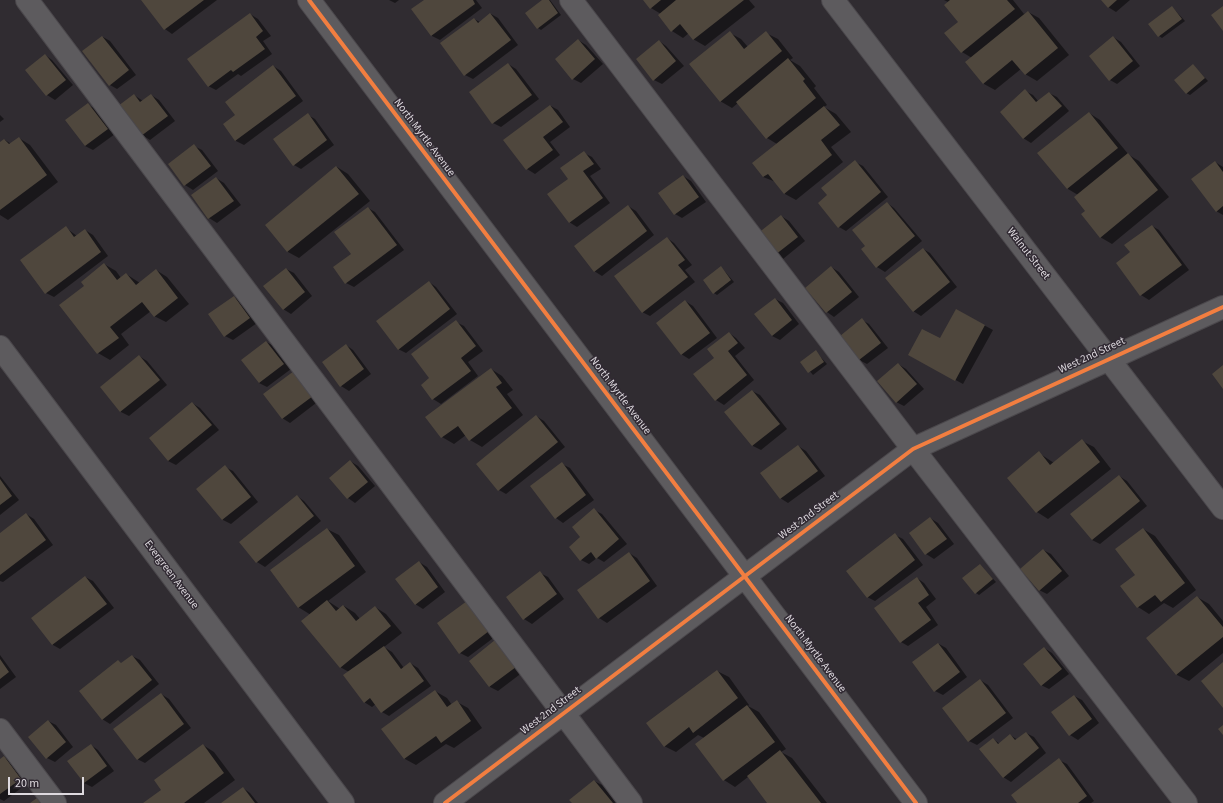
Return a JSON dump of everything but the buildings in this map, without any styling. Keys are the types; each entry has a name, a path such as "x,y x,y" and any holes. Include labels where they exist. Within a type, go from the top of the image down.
{"street":[{"path":"27,0 631,803"},
{"name":"North Myrtle Avenue","path":"309,0 916,803"},
{"path":"571,0 912,449 1186,803"},
{"name":"Walnut Street","path":"833,0 1223,508"},
{"name":"West 2nd Street","path":"445,803 912,449 1108,358 1223,307"},
{"name":"Evergreen Avenue","path":"0,347 343,803"},
{"path":"0,730 56,803"}],"cycle path":[{"path":"309,0 916,803"},
{"path":"445,803 913,449 1223,307"}]}
